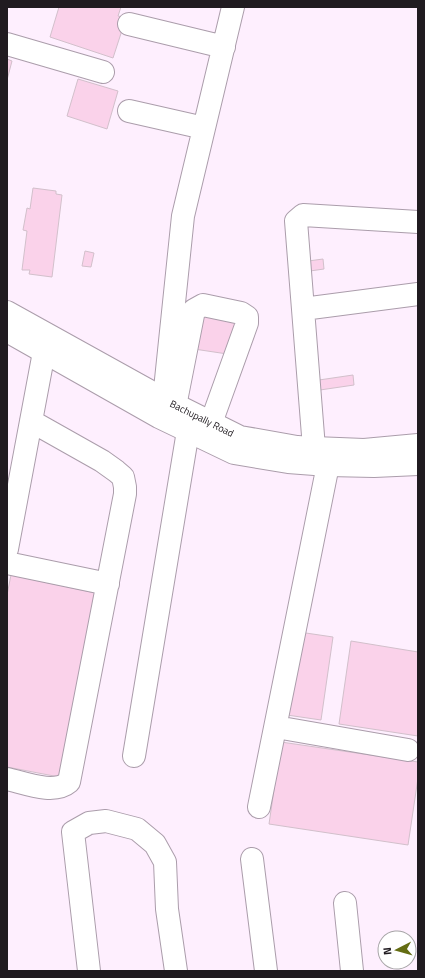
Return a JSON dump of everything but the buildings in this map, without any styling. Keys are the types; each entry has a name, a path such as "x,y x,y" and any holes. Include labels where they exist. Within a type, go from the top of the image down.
{"street":[{"path":"170,401 183,216 233,7"},
{"path":"129,24 224,47"},
{"path":"7,44 103,72"},
{"path":"129,111 204,128"},
{"path":"314,448 296,222 303,215 418,222"},
{"path":"303,309 418,294"},
{"path":"170,401 194,310 203,305 241,313 247,317 247,323 211,423"},
{"name":"Bachupally Road","path":"7,312 211,423 240,437 297,447 314,448 364,450 418,445"},
{"name":"Bachupally Road","path":"7,331 159,416 234,453 288,462 328,465 374,466 418,464"},
{"path":"7,549 44,352"},
{"path":"7,778 55,788 64,786 69,782 125,494 123,477 102,461 31,421"},
{"path":"134,756 188,431"},
{"path":"259,807 328,465"},
{"path":"7,563 108,584"},
{"path":"276,727 408,750"},
{"path":"89,971 73,832 89,823 106,821 138,829 155,844 165,862 167,909 176,971"},
{"path":"252,859 266,971"},
{"path":"345,903 352,971"}]}
